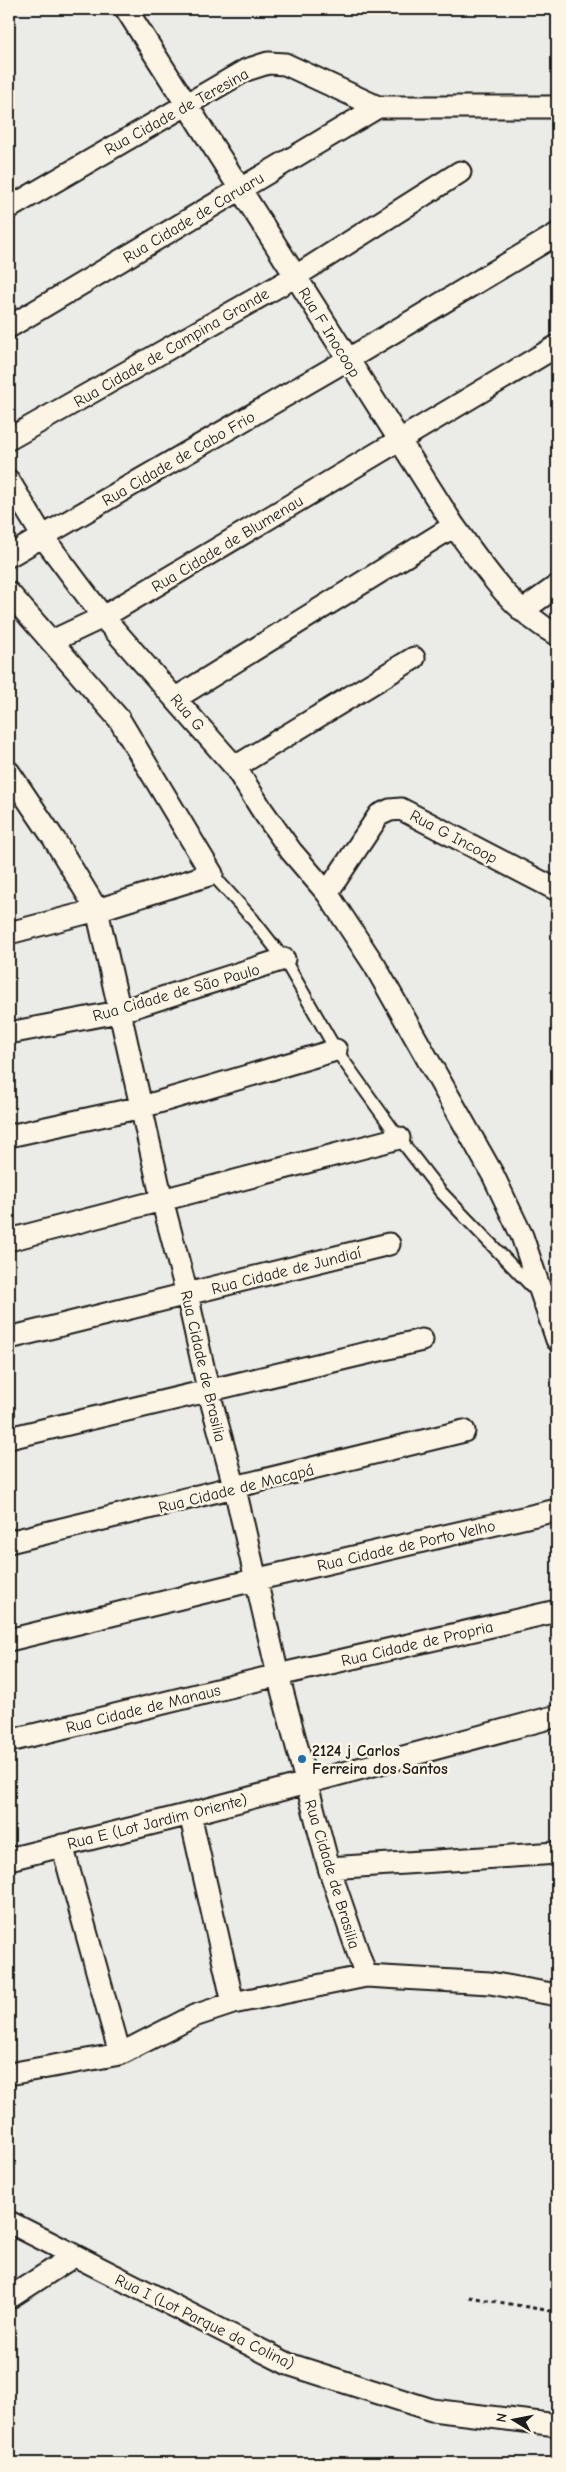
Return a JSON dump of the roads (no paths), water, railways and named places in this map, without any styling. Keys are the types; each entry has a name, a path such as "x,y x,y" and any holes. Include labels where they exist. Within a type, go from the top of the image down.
{"street":[{"name":"Rua F Inocoop","path":"126,9 454,526 499,587 522,611 541,626 557,635"},
{"name":"Rua Cidade de Teresina","path":"9,208 76,167 186,106 246,70 268,63 285,64 378,108"},
{"path":"378,108 557,107"},
{"name":"Rua Cidade de Caruaru","path":"9,327 378,108"},
{"name":"Rua Cidade de Campina Grande","path":"9,439 296,276 460,172"},
{"name":"Rua Cidade de Cabo Frio","path":"9,556 347,360 557,234"},
{"name":"Rua Cidade de Blumenau","path":"52,641 102,617 557,346"},
{"name":"Rua G","path":"9,480 43,537 102,617 176,698 235,767 291,851 327,893 375,966 493,1175 522,1236 557,1340"},
{"path":"176,698 454,526"},
{"path":"522,611 557,586"},
{"path":"9,593 119,719 212,874 97,910 9,932"},
{"path":"235,767 414,658"},
{"name":"Rua Cidade de Brasilia","path":"9,772 54,838 97,910 118,1012 142,1107 162,1200 187,1294 208,1389 235,1489 254,1580 329,1868 366,1976"},
{"name":"Rua G Incoop","path":"327,893 379,815 390,810 401,809 557,890"},
{"name":"Rua Cidade de São Paulo","path":"9,1033 118,1012 284,959"},
{"path":"9,1136 142,1107 336,1050"},
{"path":"9,1240 399,1138"},
{"name":"Rua Cidade de Jundiaí","path":"9,1338 389,1244"},
{"path":"9,1438 208,1389 422,1340"},
{"name":"Rua Cidade de Macapá","path":"9,1542 235,1489 464,1431"},
{"name":"Rua Cidade de Porto Velho","path":"9,1640 254,1580 557,1510"},
{"name":"Rua Cidade de Propria","path":"278,1675 557,1611"},
{"name":"Rua Cidade de Manaus","path":"9,1741 278,1675"},
{"name":"Rua E (Lot Jardim Oriente)","path":"9,1859 190,1814 305,1781 557,1716"},
{"path":"190,1814 233,2003"},
{"path":"62,1845 120,2054"},
{"path":"329,1868 557,1853"},
{"path":"9,2074 120,2054 194,2016 233,2003 366,1976 490,1983 557,1995"},
{"name":"Rua I (Lot Parque da Colina)","path":"9,2222 288,2364 432,2410 557,2425"},
{"path":"9,2298 74,2256"}],"lane":[{"path":"212,874 251,917 284,959 336,1050 399,1138 440,1191 542,1297"}],"place":[{"name":"2124 j Carlos Ferreira dos Santos","path":"302,1759"}]}
